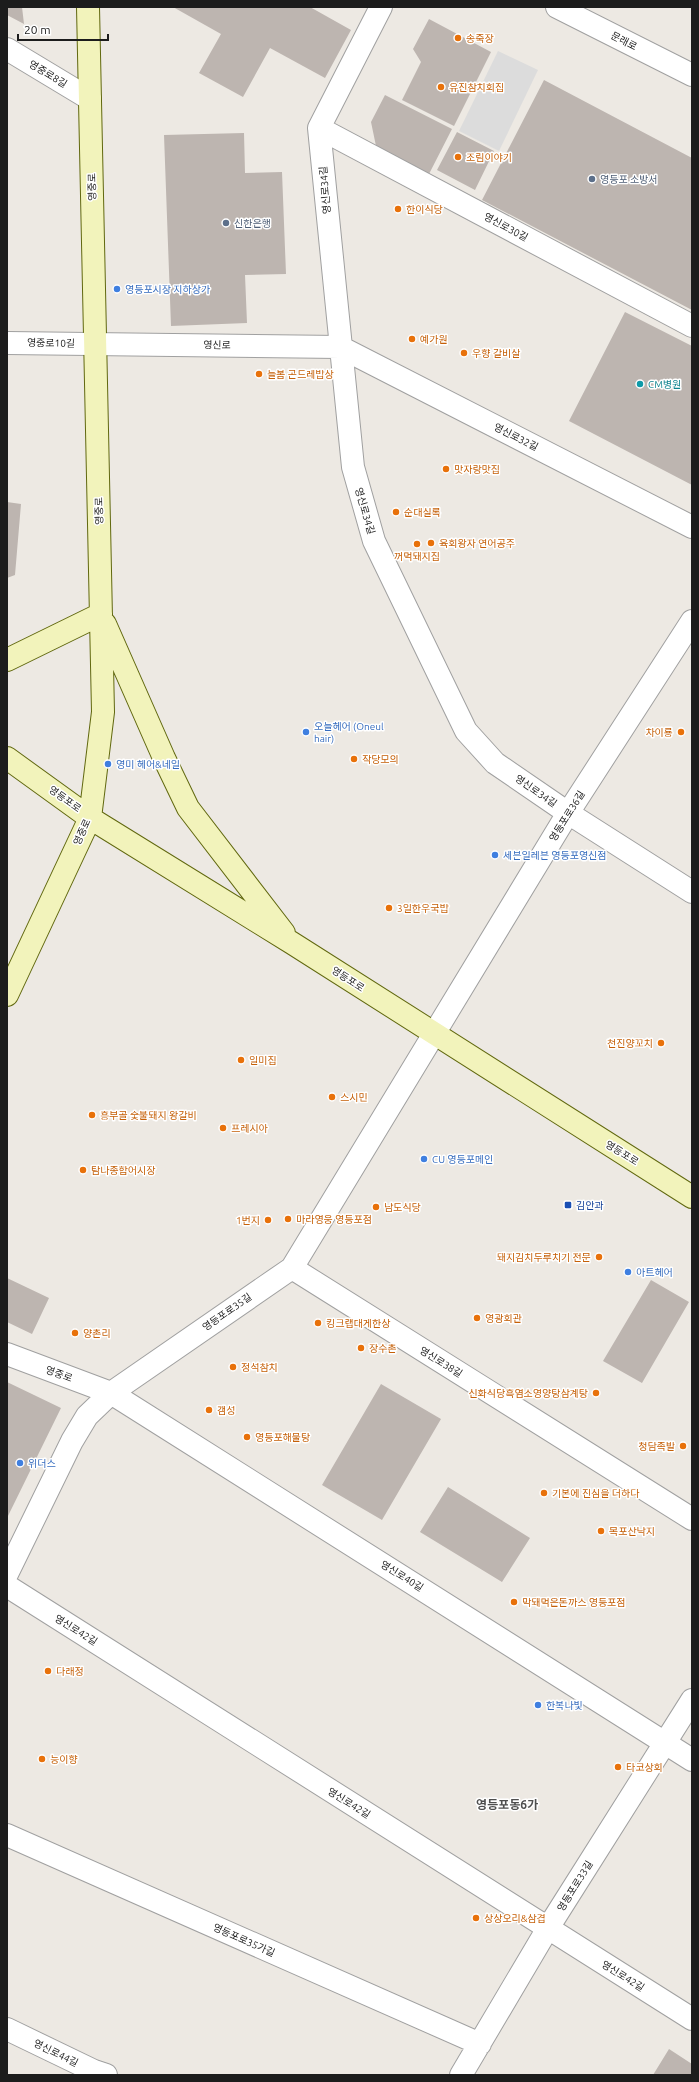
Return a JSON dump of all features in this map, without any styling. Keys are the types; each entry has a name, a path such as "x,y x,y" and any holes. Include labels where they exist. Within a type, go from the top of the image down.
{"main road":[{"name":"영중로","path":"7,995 90,818 103,712 88,7"},
{"path":"7,660 101,614 164,758 188,808 292,943"},
{"name":"영등포로","path":"7,758 90,818 292,943 692,1198"}],"street":[{"path":"319,128 381,7"},
{"name":"문래로","path":"557,7 692,75"},
{"name":"영중로8길","path":"7,49 90,99"},
{"name":"영신로30길","path":"319,128 692,326"},
{"name":"영신로34길","path":"319,128 353,467 374,541 466,731 495,763 568,813 692,892"},
{"name":"영중로10길","path":"7,343 95,344"},
{"name":"영신로","path":"95,344 340,347"},
{"name":"영신로32길","path":"340,347 692,527"},
{"name":"영등포로36길","path":"433,1034 568,813 692,621"},
{"name":"영등포로35길","path":"7,1574 72,1441 87,1416 111,1393 292,1268 433,1034"},
{"name":"영신로38길","path":"292,1268 692,1520"},
{"name":"영중로","path":"7,1354 111,1393"},
{"name":"영신로40길","path":"111,1393 692,1760"},
{"name":"영신로42길","path":"7,1586 692,2019"},
{"name":"영등포로33길","path":"461,2075 548,1928 692,1700"},
{"name":"영등포로35가길","path":"7,1835 480,2044"},
{"name":"영신로44길","path":"7,2029 106,2075"}],"shaded area":[{"path":"498,51 538,70 499,151 459,131"}],"building":[{"path":"7,7 22,7 24,24 7,15"},
{"path":"173,7 310,7 351,30 325,78 270,48 243,97 199,73 221,34"},
{"path":"429,19 491,52 454,126 402,100 421,62 413,49"},
{"name":"영등포 소방서","path":"544,80 692,158 692,310 482,200"},
{"path":"385,95 452,129 429,174 376,146 371,122"},
{"path":"457,132 494,151 475,190 437,170"},
{"name":"신한은행","path":"244,133 245,173 282,172 286,274 245,275 247,323 171,326 164,135"},
{"name":"CM병원","path":"625,312 692,346 692,485 569,421"},
{"path":"7,502 21,504 15,575 7,578"},
{"path":"7,1278 49,1298 32,1334 7,1322"},
{"path":"651,1280 689,1302 642,1383 603,1361"},
{"name":"위더스","path":"7,1382 61,1408 7,1518"},
{"path":"381,1384 441,1419 382,1520 322,1485"},
{"path":"448,1487 530,1538 502,1582 420,1532"},
{"path":"669,2049 692,2064 692,2075 653,2075"}],"place":[{"name":"송죽장","path":"458,38"},
{"name":"유진참치회집","path":"441,87"},
{"name":"조림이야기","path":"458,157"},
{"name":"영등포 소방서","path":"592,179"},
{"name":"한이식당","path":"398,209"},
{"name":"신한은행","path":"226,223"},
{"name":"영등포시장 지하상가","path":"117,289"},
{"name":"예가원","path":"412,339"},
{"name":"우향 갈비살","path":"464,353"},
{"name":"늘봄 곤드레밥상","path":"259,374"},
{"name":"CM병원","path":"640,384"},
{"name":"맛자랑맛집","path":"446,469"},
{"name":"순대실록","path":"396,512"},
{"name":"육회왕자 연어공주","path":"431,543"},
{"name":"꺼먹돼지집","path":"417,544"},
{"name":"오늘헤어 (Oneul hair)","path":"306,732"},
{"name":"차이룡","path":"681,732"},
{"name":"작당모의","path":"354,759"},
{"name":"영미 헤어&네일","path":"108,764"},
{"name":"세븐일레븐 영등포영신점","path":"495,855"},
{"name":"3일한우국밥","path":"389,908"},
{"name":"천진양꼬치","path":"661,1043"},
{"name":"일미집","path":"241,1060"},
{"name":"스시민","path":"332,1097"},
{"name":"흥부골 숯불돼지 왕갈비","path":"92,1115"},
{"name":"프레시아","path":"223,1128"},
{"name":"CU 영등포메인","path":"424,1159"},
{"name":"탐나종합어시장","path":"83,1170"},
{"name":"김안과","path":"568,1205"},
{"name":"남도식당","path":"376,1207"},
{"name":"마라영웅 영등포점","path":"288,1219"},
{"name":"1번지","path":"268,1220"},
{"name":"돼지김치두루치기 전문","path":"599,1257"},
{"name":"아트헤어","path":"628,1272"},
{"name":"영광회관","path":"477,1318"},
{"name":"킹크랩대게한상","path":"318,1323"},
{"name":"양촌리","path":"75,1333"},
{"name":"장수촌","path":"361,1348"},
{"name":"정석참치","path":"233,1367"},
{"name":"신화식당흑염소영양탕삼계탕","path":"596,1393"},
{"name":"갬성","path":"209,1410"},
{"name":"영등포해물탕","path":"247,1437"},
{"name":"청담족발","path":"683,1446"},
{"name":"위더스","path":"20,1463"},
{"name":"기본에 진심을 더하다","path":"544,1493"},
{"name":"목포산낙지","path":"601,1531"},
{"name":"막돼먹은돈까스 영등포점","path":"514,1602"},
{"name":"다래정","path":"48,1671"},
{"name":"한복나빛","path":"538,1705"},
{"name":"능이향","path":"42,1759"},
{"name":"타코상회","path":"618,1767"},
{"name":"상상오리&삼겹","path":"476,1918"}],"district":[{"name":"영등포동6가","path":"507,1804"}]}
